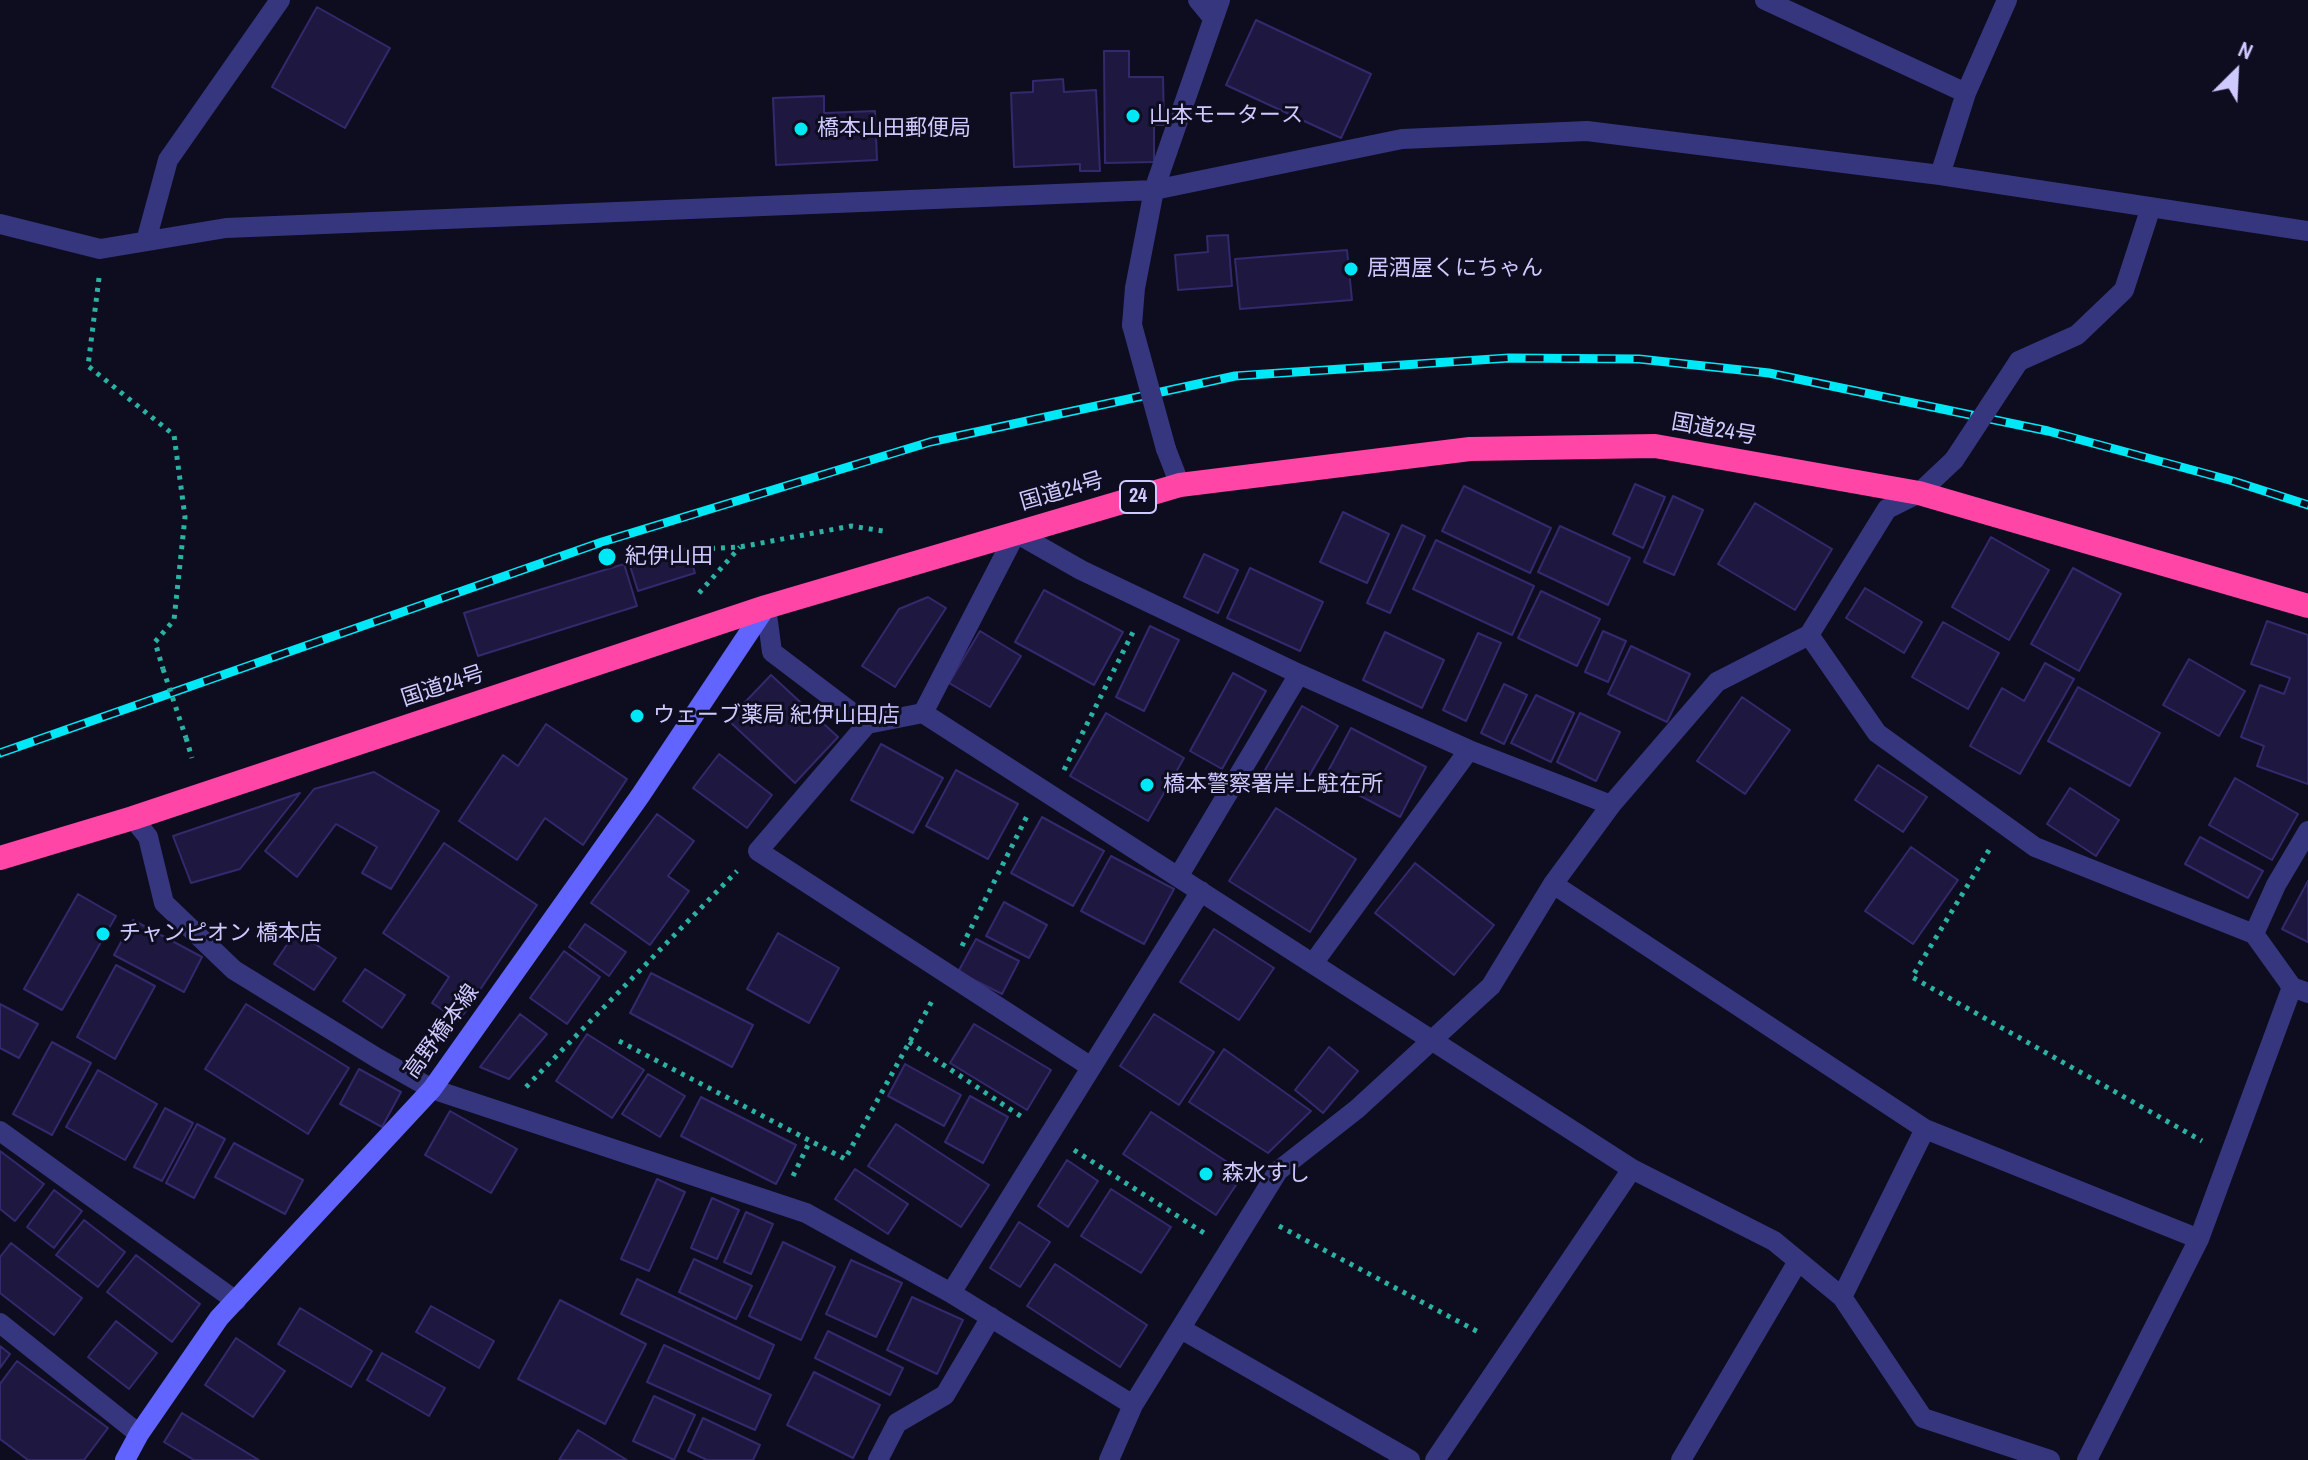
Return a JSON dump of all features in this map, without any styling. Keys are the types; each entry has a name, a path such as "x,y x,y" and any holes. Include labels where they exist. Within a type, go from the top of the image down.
{"highway":[{"name":"国道24号","path":"0,858 133,818 766,607 1180,485 1470,449 1655,446 1919,493 2308,606"}],"main road":[{"name":"高野橋本線","path":"125,1460 139,1434 219,1318 432,1089 640,796 766,607"}],"street":[{"path":"146,241 168,160 280,0"},
{"path":"1180,485 1166,449 1132,325 1135,288 1154,190 1216,8 1198,0"},
{"path":"1765,0 1966,93"},
{"path":"1940,175 1966,93 2007,0"},
{"path":"0,224 100,249 226,228 1154,190 1402,139 1587,131 1940,175 2308,231"},
{"path":"1109,1460 1133,1405 1183,1330 1278,1171 1357,1109 1491,986 1553,884 1611,805 1717,682 1809,635 1887,509 1919,493 1954,460 2019,361 2077,335 2124,290 2151,207"},
{"path":"923,713 1016,533 1081,570 1299,674 1469,750 1611,805"},
{"path":"766,607 772,652 867,724"},
{"path":"1809,635 1877,733 2004,825 2035,847 2254,934 2300,990 2229,1156 2199,1239 2087,1460"},
{"path":"1178,877 1299,674"},
{"path":"1091,1067 758,851 867,724 923,713 1632,1169 1774,1241 1842,1297 1923,1418 2050,1460"},
{"path":"1314,962 1469,750"},
{"path":"133,818 148,837 164,903 234,970 432,1089 806,1213 951,1293 1133,1405"},
{"path":"2254,934 2276,885 2308,831"},
{"path":"1553,884 1925,1129 2199,1239"},
{"path":"951,1293 1201,891"},
{"path":"1842,1297 1925,1129"},
{"path":"0,1131 236,1301"},
{"path":"1435,1460 1632,1169"},
{"path":"1681,1460 1797,1263"},
{"path":"878,1460 897,1423 945,1395 991,1317"},
{"path":"0,1323 139,1434"},
{"path":"1183,1330 1410,1460"}],"path":[{"path":"100,249 99,291 88,366 174,435 185,517 174,620 155,642 192,758"},
{"path":"701,549 740,547 851,526 883,531"},
{"path":"698,593 740,547"},
{"path":"619,1041 845,1159 1148,602"},
{"path":"2004,825 1912,977 2229,1156"},
{"path":"501,1112 758,851"},
{"path":"779,1204 810,1141"},
{"path":"1253,1212 1510,1349"}],"building":[{"path":"317,7 390,48 345,128 272,87"},
{"path":"1256,20 1371,74 1341,138 1226,85"},
{"path":"1104,51 1129,51 1129,77 1163,77 1164,125 1154,125 1154,162 1105,163"},
{"path":"1063,79 1064,92 1096,90 1100,171 1080,171 1080,164 1014,167 1011,93 1033,92 1033,81"},
{"path":"824,96 824,113 875,111 877,160 776,165 773,98"},
{"path":"1228,235 1232,286 1178,290 1175,255 1208,252 1207,236"},
{"path":"1347,250 1352,300 1240,309 1235,259"},
{"path":"1635,484 1665,497 1643,548 1613,534"},
{"path":"1464,486 1551,528 1530,573 1442,531"},
{"path":"1673,496 1703,510 1674,575 1644,562"},
{"path":"1755,503 1832,549 1795,610 1718,564"},
{"path":"1343,512 1389,534 1367,583 1320,562"},
{"path":"1402,525 1425,536 1390,613 1367,603"},
{"path":"1560,526 1630,558 1608,605 1538,572"},
{"path":"1991,537 2049,570 2009,640 1952,607"},
{"path":"1436,540 1534,586 1512,635 1413,589"},
{"path":"687,548 695,573 638,591 630,566"},
{"path":"1204,554 1238,570 1218,613 1184,597"},
{"path":"624,564 637,606 478,656 464,613"},
{"path":"1250,568 1323,602 1300,651 1227,618"},
{"path":"2073,568 2121,594 2079,671 2031,644"},
{"path":"1865,588 1922,622 1904,653 1846,618"},
{"path":"1044,590 1123,632 1094,685 1015,642"},
{"path":"1541,591 1600,619 1577,666 1518,638"},
{"path":"928,597 946,608 895,687 862,666 899,609"},
{"path":"2267,621 2308,635 2308,784 2257,766 2264,746 2241,737 2260,685 2284,694 2290,678 2251,664"},
{"path":"1943,622 1999,653 1968,709 1912,677"},
{"path":"1150,626 1179,640 1144,711 1116,697"},
{"path":"980,631 1021,656 990,707 949,683"},
{"path":"1603,631 1626,641 1608,682 1585,672"},
{"path":"1385,632 1444,660 1422,708 1363,680"},
{"path":"1478,633 1501,643 1466,721 1443,710"},
{"path":"1631,646 1690,674 1667,722 1608,694"},
{"path":"2189,659 2245,691 2219,736 2163,705"},
{"path":"2045,663 2074,679 2020,774 1970,746 2002,688 2024,701"},
{"path":"1233,673 1266,691 1222,769 1190,751"},
{"path":"771,675 838,737 795,783 728,720"},
{"path":"1504,684 1527,695 1504,744 1481,733"},
{"path":"2078,687 2160,733 2130,786 2048,741"},
{"path":"1536,695 1574,713 1551,762 1511,743"},
{"path":"1742,697 1790,730 1745,794 1697,761"},
{"path":"1302,706 1338,726 1301,790 1265,770"},
{"path":"1106,713 1184,758 1148,821 1070,776"},
{"path":"1580,713 1620,732 1596,781 1557,762"},
{"path":"546,724 627,779 583,845 545,818 517,860 459,821 503,755 518,766"},
{"path":"1351,728 1426,767 1400,817 1325,777"},
{"path":"881,744 943,778 913,833 851,800"},
{"path":"719,754 772,795 747,828 693,788"},
{"path":"1878,765 1927,797 1903,832 1855,800"},
{"path":"956,770 1018,804 988,859 926,826"},
{"path":"374,772 439,811 391,889 362,873 377,847 336,824 297,877 265,851 314,789"},
{"path":"2235,778 2298,814 2272,860 2209,825"},
{"path":"2070,788 2119,820 2096,856 2047,824"},
{"path":"300,793 240,869 191,883 173,836"},
{"path":"1276,808 1356,859 1310,932 1229,881"},
{"path":"657,814 694,841 668,876 689,891 650,945 591,903"},
{"path":"1042,817 1104,851 1073,906 1011,873"},
{"path":"2200,837 2263,871 2248,898 2185,864"},
{"path":"444,843 537,905 459,1021 432,1003 449,977 383,933"},
{"path":"1911,847 1958,880 1913,944 1865,911"},
{"path":"1111,856 1174,889 1144,944 1081,911"},
{"path":"1415,863 1494,925 1454,975 1375,913"},
{"path":"2308,881 2308,942 2282,929"},
{"path":"78,894 116,916 62,1010 24,989"},
{"path":"1004,902 1047,925 1029,958 986,936"},
{"path":"133,920 202,957 184,992 114,955"},
{"path":"585,924 626,952 609,976 569,947"},
{"path":"1214,929 1274,968 1239,1020 1180,982"},
{"path":"296,931 336,958 314,990 274,964"},
{"path":"778,933 839,968 809,1023 747,989"},
{"path":"976,939 1019,961 1002,994 958,972"},
{"path":"564,951 600,977 567,1024 530,998"},
{"path":"116,965 155,986 115,1059 77,1037"},
{"path":"365,969 405,995 382,1028 343,1001"},
{"path":"651,973 753,1025 732,1067 630,1013"},
{"path":"0,1004 38,1024 19,1058 0,1048"},
{"path":"246,1004 349,1068 308,1134 205,1069"},
{"path":"520,1014 547,1034 509,1079 480,1067"},
{"path":"1154,1014 1214,1052 1179,1105 1120,1066"},
{"path":"974,1024 1051,1070 1027,1110 950,1063"},
{"path":"587,1034 644,1070 612,1118 556,1081"},
{"path":"52,1042 91,1063 52,1135 13,1114"},
{"path":"1329,1047 1358,1071 1323,1113 1295,1090"},
{"path":"1224,1049 1311,1111 1268,1153 1189,1102"},
{"path":"905,1064 961,1095 944,1126 888,1096"},
{"path":"359,1069 401,1092 382,1127 340,1104"},
{"path":"98,1070 157,1104 125,1160 66,1127"},
{"path":"648,1074 685,1096 660,1137 622,1114"},
{"path":"970,1096 1008,1117 983,1163 945,1142"},
{"path":"701,1097 796,1145 776,1184 681,1136"},
{"path":"165,1108 193,1123 162,1181 134,1167"},
{"path":"450,1111 517,1149 491,1193 425,1155"},
{"path":"1151,1112 1244,1173 1216,1215 1123,1154"},
{"path":"197,1124 225,1139 194,1198 166,1183"},
{"path":"896,1124 989,1185 961,1227 868,1166"},
{"path":"234,1143 303,1180 285,1214 215,1177"},
{"path":"0,1151 44,1184 15,1221 0,1209"},
{"path":"1067,1160 1098,1181 1068,1227 1038,1206"},
{"path":"855,1169 908,1204 888,1234 835,1199"},
{"path":"657,1179 685,1192 649,1271 621,1259"},
{"path":"1111,1189 1171,1227 1141,1273 1081,1236"},
{"path":"54,1190 82,1211 54,1248 27,1227"},
{"path":"712,1198 739,1210 717,1259 691,1248"},
{"path":"746,1212 773,1224 751,1274 724,1262"},
{"path":"84,1220 125,1252 98,1287 56,1255"},
{"path":"1019,1222 1050,1242 1020,1287 990,1268"},
{"path":"783,1242 835,1267 801,1340 749,1316"},
{"path":"11,1243 82,1298 54,1335 0,1293 0,1257"},
{"path":"136,1255 200,1304 172,1342 107,1292"},
{"path":"694,1259 752,1286 736,1319 679,1292"},
{"path":"851,1260 902,1283 876,1337 826,1314"},
{"path":"1055,1264 1147,1325 1120,1367 1027,1306"},
{"path":"637,1279 774,1345 759,1379 621,1314"},
{"path":"912,1297 963,1320 937,1374 887,1350"},
{"path":"560,1300 646,1344 605,1424 518,1379"},
{"path":"431,1306 494,1341 479,1368 416,1332"},
{"path":"300,1308 372,1351 351,1387 278,1344"},
{"path":"116,1321 157,1353 129,1389 88,1357"},
{"path":"828,1331 903,1368 890,1395 815,1358"},
{"path":"236,1338 285,1371 253,1417 205,1385"},
{"path":"664,1345 771,1395 755,1430 647,1382"},
{"path":"0,1346 10,1354 0,1368"},
{"path":"382,1353 445,1388 429,1416 367,1380"},
{"path":"17,1361 108,1428 84,1460 28,1460 0,1439 0,1384"},
{"path":"814,1372 880,1405 853,1458 787,1425"},
{"path":"654,1396 695,1415 674,1460 633,1441"},
{"path":"182,1413 259,1460 194,1460 164,1442"},
{"path":"703,1418 760,1445 753,1460 707,1460 688,1451"},
{"path":"578,1430 627,1460 559,1460"}],"railway":[{"path":"0,753 602,542 930,442 1235,376 1509,358 1639,359 1769,373 2048,431 2233,481 2308,505"}],"place":[{"name":"山本モータース","path":"1133,116"},
{"name":"橋本山田郵便局","path":"801,129"},
{"name":"居酒屋くにちゃん","path":"1351,269"},
{"name":"紀伊山田","path":"607,557"},
{"name":"ウェーブ薬局 紀伊山田店","path":"637,716"},
{"name":"橋本警察署岸上駐在所","path":"1147,785"},
{"name":"チャンピオン 橋本店","path":"103,934"},
{"name":"森水すし","path":"1206,1174"}]}
